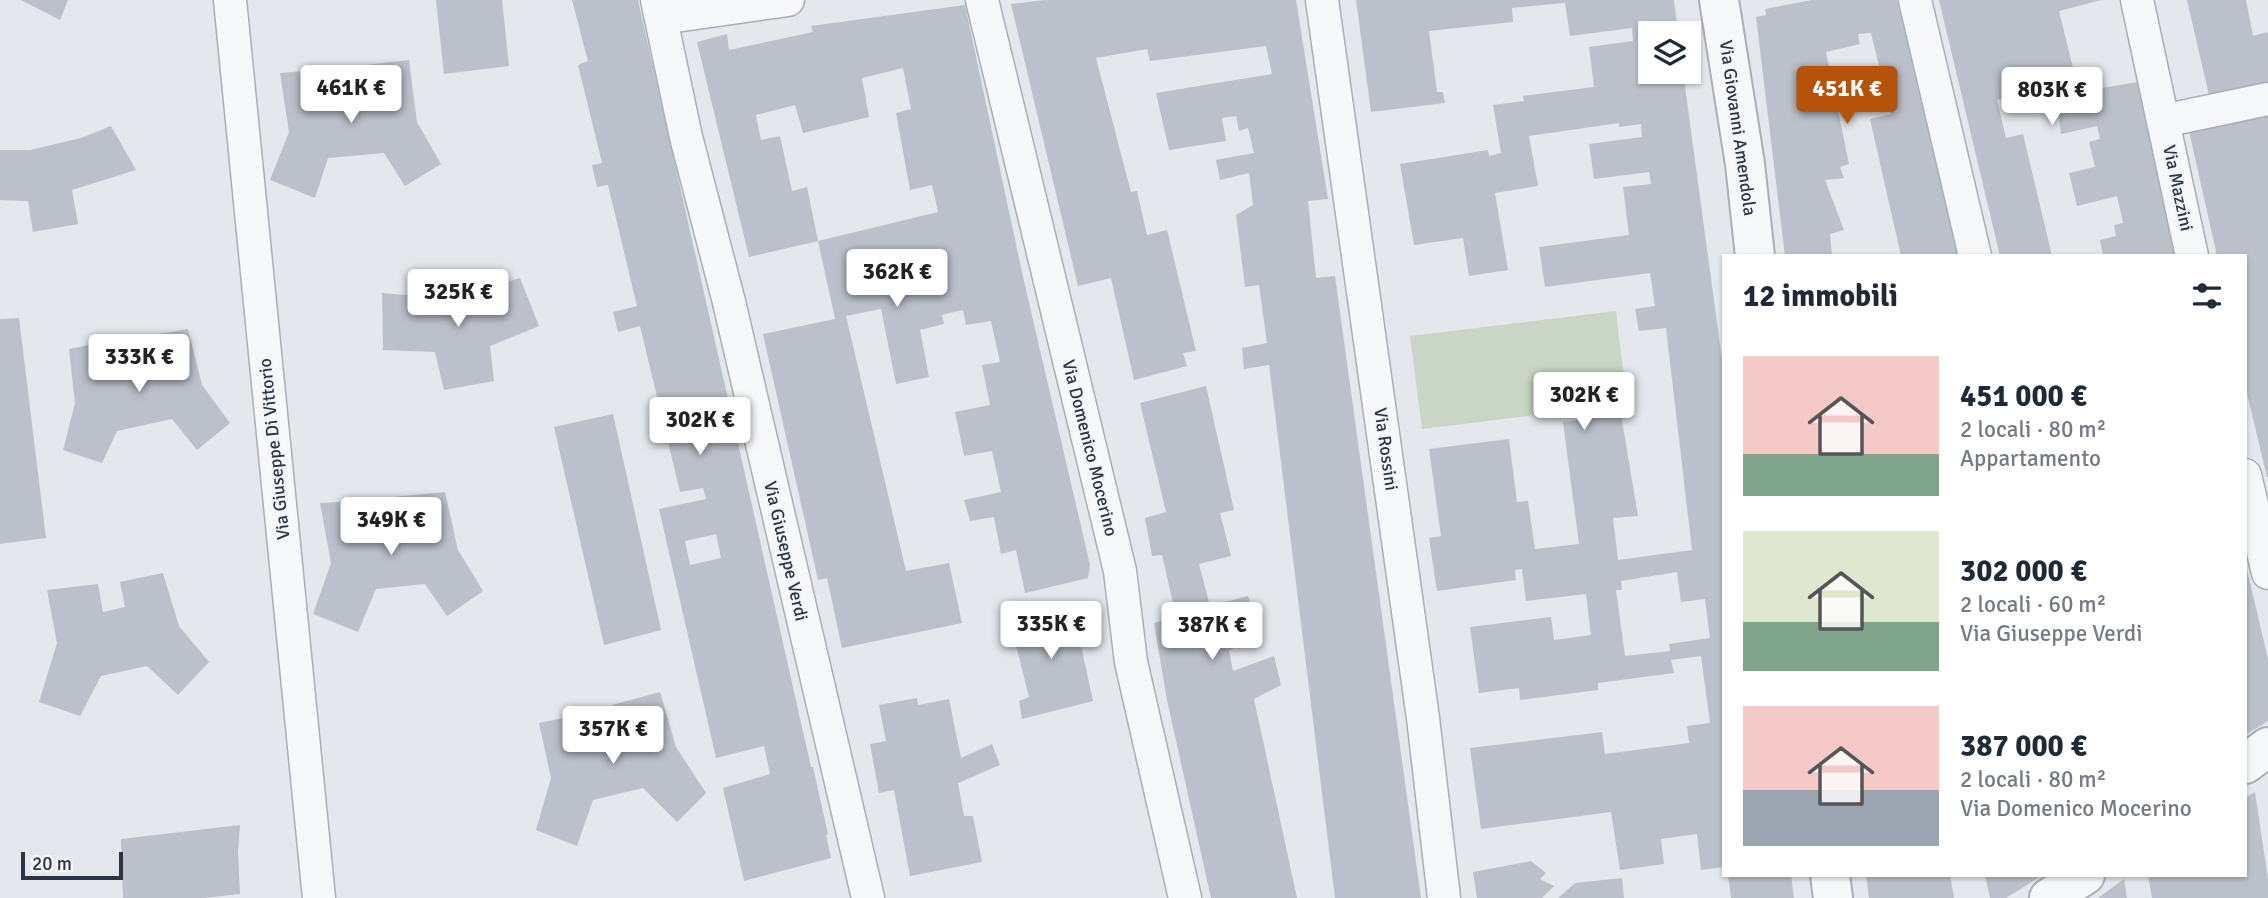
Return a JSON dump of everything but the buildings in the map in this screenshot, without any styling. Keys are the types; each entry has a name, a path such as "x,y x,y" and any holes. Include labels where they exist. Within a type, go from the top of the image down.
{"street":[{"name":"Via Giuseppe Di Vittorio","path":"230,0 319,898"},
{"path":"659,9 788,0"},
{"name":"Via Domenico Mocerino","path":"982,0 1120,571 1131,662 1185,898"},
{"name":"Via Rossini","path":"1322,0 1423,718 1444,898"},
{"name":"Via Giovanni Amendola","path":"1719,0 1745,163 1755,254"},
{"path":"1915,0 1975,254"},
{"name":"Via Mazzini","path":"2137,0 2192,254"},
{"name":"Via Giuseppe Verdi","path":"659,9 686,137 729,302 868,898"},
{"name":"Via Mazzini","path":"2163,121 2268,99"},
{"path":"2247,484 2268,573"},
{"path":"2247,763 2268,747"},
{"path":"1830,877 1833,898"}],"green space":[{"path":"1616,311 1627,404 1422,429 1410,336"}]}
